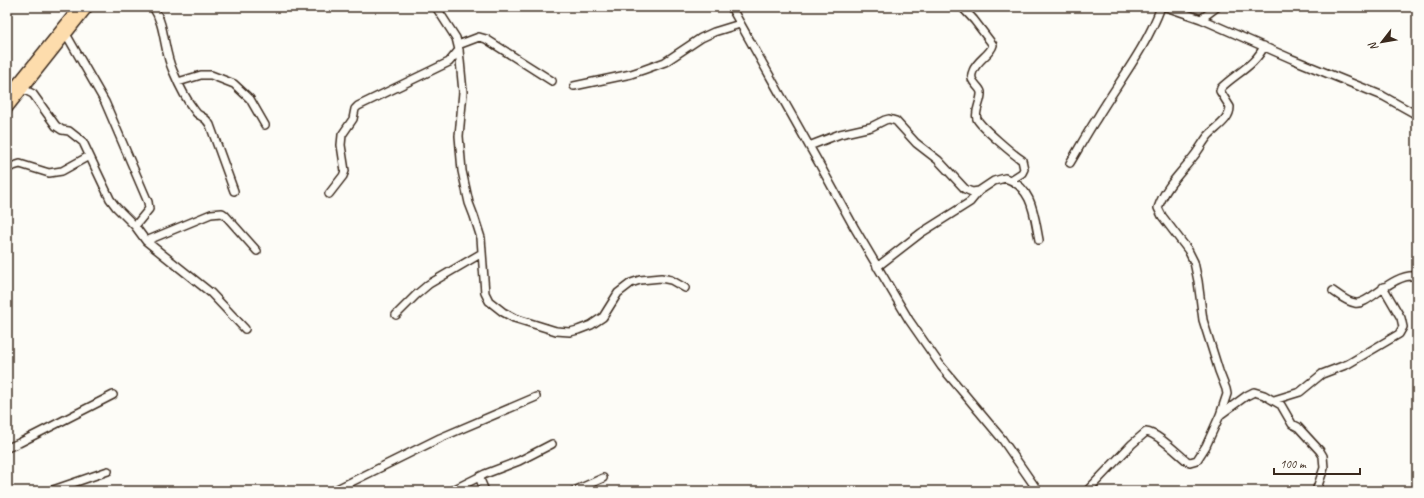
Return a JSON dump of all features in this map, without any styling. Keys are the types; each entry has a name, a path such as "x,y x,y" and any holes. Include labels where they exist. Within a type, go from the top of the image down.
{"main road":[{"path":"7,110 11,95 79,7"},
{"path":"11,95 23,89 88,7"}],"street":[{"path":"153,7 160,17 168,59 178,82 195,113 206,118 210,125 234,191"},
{"path":"436,7 451,30 459,48 463,92 459,136 462,171 469,203 481,238 485,292 492,305 514,318 532,325 564,332 578,330 591,325 606,314 618,293 631,283 640,280 661,278 671,280 685,288"},
{"path":"731,7 877,268 909,320 927,348 995,430 1038,491"},
{"path":"962,7 993,45 989,53 979,61 972,73 973,81 979,88 981,98 977,119 993,136 1015,156 1022,160 1024,169 1022,173 1011,180"},
{"path":"1070,163 1144,44 1156,22 1161,7"},
{"path":"1166,7 1201,19 1292,59 1383,96 1415,112"},
{"path":"1201,19 1217,7"},
{"path":"574,86 643,70 664,62 714,32 740,24"},
{"path":"66,34 105,102 148,202 149,209 135,226"},
{"path":"329,194 343,176 345,171 340,145 342,135 354,119 355,109 358,106 449,62 459,48 479,37 486,39 552,81"},
{"path":"1087,491 1132,444 1146,432 1158,437 1190,462 1197,460 1206,446 1220,415 1226,389 1202,320 1198,281 1194,262 1188,250 1158,208 1162,198 1175,178 1193,158 1207,138 1229,114 1230,107 1220,91 1221,88 1261,54 1264,46"},
{"path":"178,82 201,75 211,75 234,84 250,99 265,126"},
{"path":"23,89 33,94 56,126 62,130 69,131 83,142 110,199 135,226 146,241 211,293 245,329"},
{"path":"809,146 840,134 871,127 889,119 896,121 916,143 938,160 965,189 972,192 979,191"},
{"path":"7,168 20,164 49,173 62,171 89,156"},
{"path":"877,268 921,233 970,202 979,191 1000,179 1005,178 1022,187 1026,192 1030,200 1040,240"},
{"path":"146,241 211,214 222,213 257,251"},
{"path":"396,315 429,284 482,253"},
{"path":"1333,291 1349,301 1360,303 1365,301 1382,287 1400,278 1410,275 1417,276"},
{"path":"1274,400 1300,392 1322,374 1348,364 1399,334 1403,327 1402,318 1382,287"},
{"path":"1220,415 1254,392 1274,400 1281,405 1292,424 1301,430 1323,456 1324,468 1316,491"},
{"path":"7,448 113,395"},
{"path":"333,491 440,438 536,396"},
{"path":"451,491 479,477 519,461 552,444"},
{"path":"50,491 108,471"},
{"path":"479,477 485,491"},
{"path":"574,491 603,478"}]}
